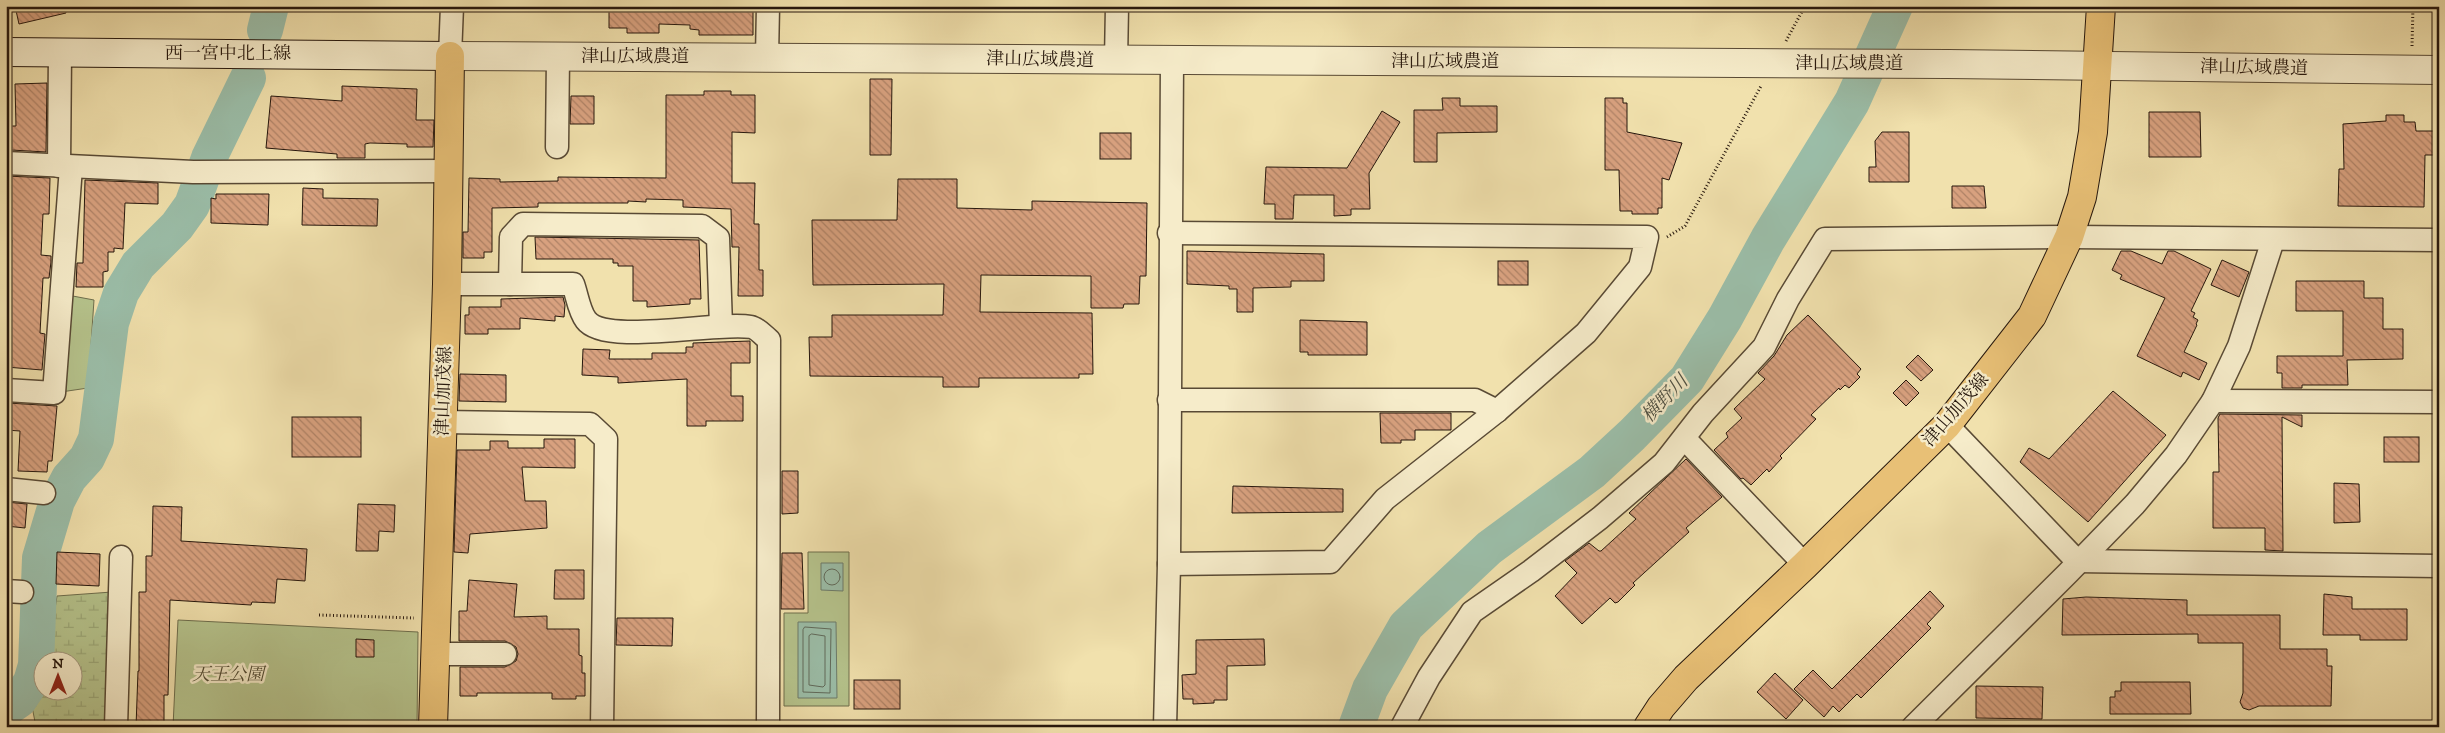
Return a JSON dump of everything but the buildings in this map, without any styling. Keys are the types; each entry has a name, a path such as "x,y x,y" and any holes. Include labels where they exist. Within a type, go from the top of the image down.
{"main road":[{"name":"津山加茂線","path":"1648,727 1661,707 1686,678 1947,425 2032,316 2069,237 2083,188 2092,132 2098,67 2100,6"},
{"name":"津山加茂線","path":"433,727 450,171 450,56"}],"street":[{"path":"450,56 452,6"},
{"path":"766,57 768,6"},
{"path":"1116,61 1118,6"},
{"name":"西一宮中北上線","path":"6,52 450,56"},
{"path":"6,390 54,393 65,166 60,52"},
{"name":"津山広域農道","path":"450,56 1948,64 2439,70"},
{"path":"557,147 558,56"},
{"path":"1165,727 1169,564 1169,233 1172,61"},
{"path":"6,163 193,172 450,171"},
{"path":"510,284 511,237 523,224 702,226 718,238 721,326"},
{"path":"1169,233 1647,237 1640,267 1586,333 1497,411 1385,499 1330,562 1169,564"},
{"path":"1402,727 1428,677 1472,612 1531,571 1600,518 1664,463 1764,346 1788,299 1825,238 2069,237 2439,240"},
{"path":"1913,727 2068,573 2077,561 2092,549 2135,504 2176,455 2213,400 2239,346 2273,240"},
{"path":"447,284 573,284 586,320 596,328 640,333 721,326 752,327 769,340 768,727"},
{"path":"1169,400 1475,400 1497,411"},
{"path":"2213,400 2439,402"},
{"path":"443,422 590,424 606,438 602,727"},
{"path":"1947,425 2077,561 2439,566"},
{"path":"1684,438 1805,564"},
{"path":"6,489 44,493"},
{"path":"116,727 121,557"},
{"path":"436,654 505,654"}],"path":[{"path":"1782,47 1805,6"},
{"path":"2411,70 2413,6"},
{"path":"1647,237 1669,237 1685,226 1764,80"},
{"path":"319,615 437,619"}],"green space":[{"path":"62,294 94,300 88,388 54,393"},
{"path":"808,552 849,552 849,706 784,706 784,613 808,613"},
{"path":"112,592 109,727 36,727 30,696 32,692 32,700 82,700 82,650 49,650 57,596"},
{"name":"天王公園","path":"178,620 418,632 417,727 173,727"}],"water":[{"path":"821,563 843,563 843,591 821,590"},
{"path":"798,622 836,622 837,698 798,698"}],"waterway":[{"path":"265,30 271,6"},
{"name":"横野川","path":"1356,727 1370,689 1406,626 1489,548 1592,472 1632,435 1687,379 1725,318 1768,239 1852,102 1895,6"},
{"path":"6,709 19,700 31,682 36,665 40,558 57,501 69,478 87,458 96,439 111,323 121,293 138,265 177,226 192,205 209,158 248,78"}]}
